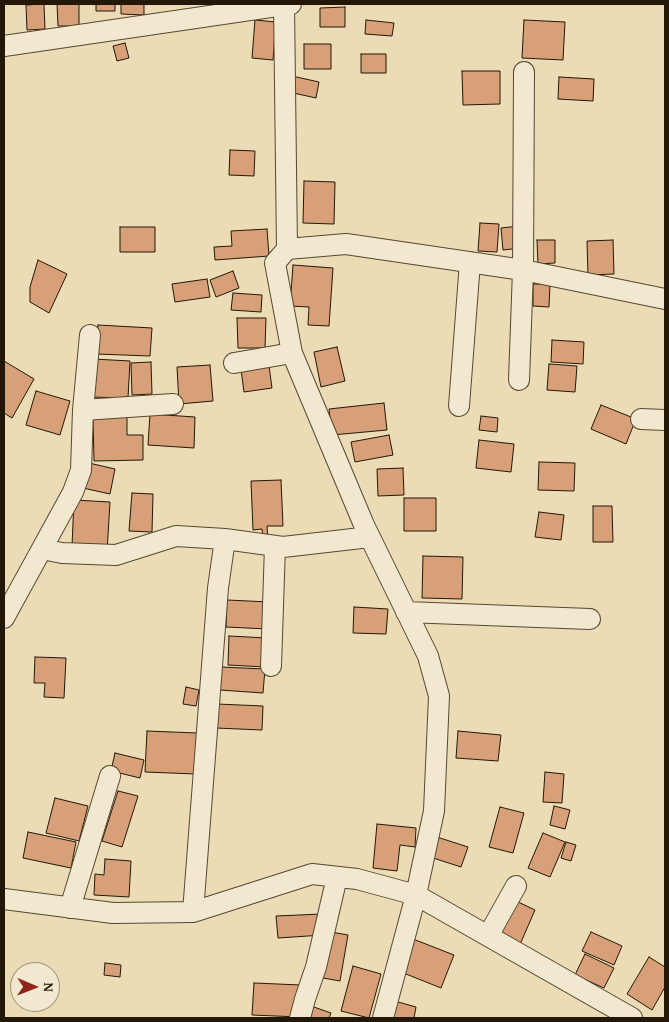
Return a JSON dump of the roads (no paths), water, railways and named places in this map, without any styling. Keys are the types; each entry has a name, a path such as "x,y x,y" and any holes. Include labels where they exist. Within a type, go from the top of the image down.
{"street":[{"path":"4,46 286,4 287,249 275,263 292,353 370,537 428,656 439,696 434,811 416,895 383,1018"},
{"path":"519,380 523,270 524,72"},
{"path":"287,249 346,244 523,270 665,299"},
{"path":"458,406 470,262"},
{"path":"4,618 73,492 81,470 83,410 90,335"},
{"path":"234,363 292,353"},
{"path":"83,410 174,404"},
{"path":"641,419 665,420"},
{"path":"42,549 62,553 116,555 176,536 225,539 283,547 370,537"},
{"path":"193,912 218,588 225,539"},
{"path":"271,666 275,546"},
{"path":"406,612 590,620"},
{"path":"70,908 110,776"},
{"path":"4,899 113,914 193,912 312,874 357,879 416,895 488,936 606,1012 632,1018"},
{"path":"300,1018 316,967 337,877"},
{"path":"488,936 516,886"}]}
